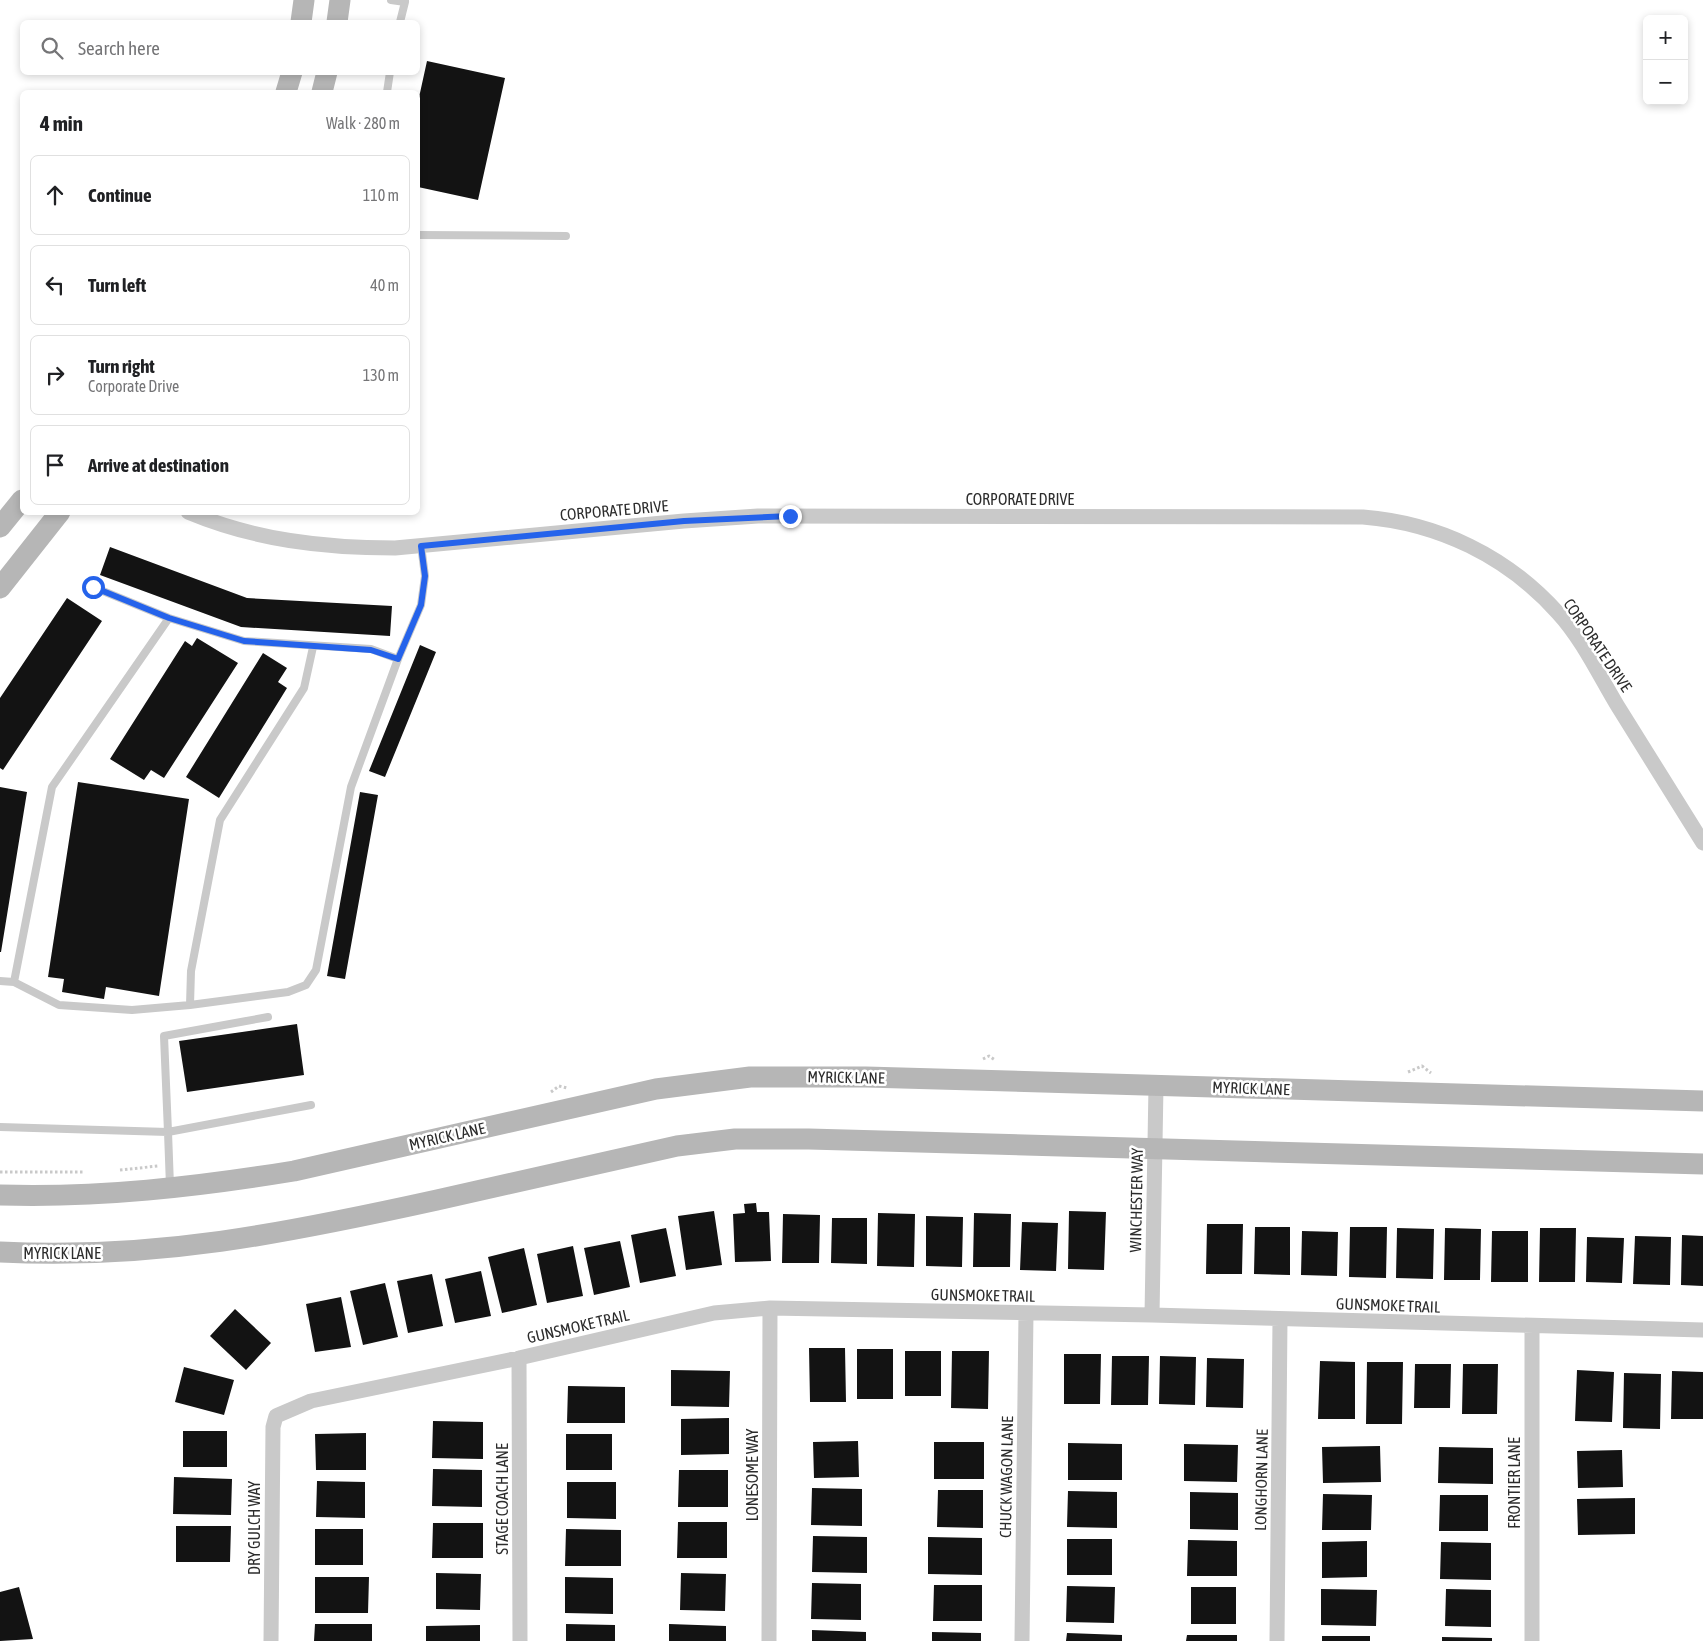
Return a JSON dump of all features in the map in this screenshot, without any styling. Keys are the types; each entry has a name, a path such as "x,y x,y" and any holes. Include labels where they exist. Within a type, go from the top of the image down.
{"street":[{"path":"301,20 304,0"},
{"path":"337,20 340,0"},
{"path":"287,90 291,75"},
{"path":"322,90 326,75"},
{"path":"0,527 20,502"},
{"path":"0,588 58,515"},
{"name":"CORPORATE DRIVE","path":"197,515 234,528 298,543 363,548 421,546 684,521 758,516 1363,517 1406,522 1448,535 1487,554 1525,582 1559,614 1703,843"},
{"name":"MYRICK LANE","path":"0,1195 90,1195 170,1188 294,1171 656,1088 750,1077 803,1076 1703,1101"},
{"name":"WINCHESTER WAY","path":"1152,1314 1156,1086"},
{"name":"MYRICK LANE","path":"0,1252 50,1254 127,1252 246,1239 320,1226 706,1141 808,1139 1703,1164"},
{"name":"GUNSMOKE TRAIL","path":"276,1416 311,1401 519,1358 714,1313 770,1308 1152,1314 1703,1330"},
{"name":"LONESOME WAY","path":"769,1641 770,1308"},
{"name":"CHUCK WAGON LANE","path":"1022,1641 1026,1313"},
{"name":"LONGHORN LANE","path":"1277,1641 1280,1319"},
{"name":"FRONTIER LANE","path":"1532,1326 1532,1641"},
{"name":"STAGE COACH LANE","path":"519,1358 520,1641"},
{"name":"DRY GULCH WAY","path":"271,1641 273,1435 276,1416"}],"lane":[{"path":"391,0 405,1 400,20"},
{"path":"387,90 390,75"},
{"path":"420,235 566,236"},
{"path":"0,981 14,982 59,1005 132,1010 190,1005 288,992 306,985 316,970 351,787 398,659 421,605 425,576 421,546"},
{"path":"93,587 169,618 244,641 371,650 398,659"},
{"path":"14,982 52,786 169,618"},
{"path":"190,1005 191,971 220,820 304,688 313,647"},
{"path":"170,1188 164,1036 268,1017"},
{"path":"0,1127 168,1132 311,1105"}],"building":[{"path":"427,61 505,78 478,200 420,187 420,93"},
{"path":"110,547 247,598 392,606 390,636 241,627 100,575"},
{"path":"67,598 102,621 3,770 0,768 0,698"},
{"path":"197,638 238,663 164,778 151,770 144,780 110,759 185,641 192,646"},
{"path":"420,645 436,652 385,777 369,771"},
{"path":"263,653 287,668 278,682 287,688 219,798 186,777"},
{"path":"78,782 189,799 159,996 106,987 104,999 62,992 64,979 48,977"},
{"path":"0,787 27,792 1,952 0,952"},
{"path":"360,792 378,795 345,979 327,976"},
{"path":"297,1024 304,1075 187,1092 179,1041"},
{"path":"756,1203 757,1212 769,1212 771,1261 735,1262 733,1214 745,1213 744,1204"},
{"path":"714,1211 722,1265 686,1270 678,1216"},
{"path":"1069,1211 1106,1212 1104,1270 1068,1269"},
{"path":"878,1213 915,1214 914,1267 877,1266"},
{"path":"974,1213 1011,1214 1010,1267 973,1267"},
{"path":"783,1214 820,1215 819,1263 782,1263"},
{"path":"926,1216 963,1217 962,1267 926,1266"},
{"path":"832,1218 867,1218 867,1264 831,1263"},
{"path":"1022,1222 1058,1223 1056,1271 1020,1270"},
{"path":"1207,1224 1243,1224 1242,1274 1206,1274"},
{"path":"1255,1227 1290,1227 1290,1275 1254,1274"},
{"path":"1350,1227 1387,1227 1386,1278 1349,1277"},
{"path":"666,1228 676,1276 640,1283 631,1235"},
{"path":"1397,1228 1434,1229 1433,1279 1396,1278"},
{"path":"1445,1228 1481,1229 1480,1280 1444,1280"},
{"path":"1540,1228 1576,1228 1575,1282 1539,1282"},
{"path":"1302,1231 1338,1232 1337,1276 1301,1275"},
{"path":"1492,1231 1528,1231 1528,1282 1491,1282"},
{"path":"1682,1235 1703,1236 1703,1286 1681,1285"},
{"path":"1635,1236 1671,1237 1670,1285 1633,1284"},
{"path":"1587,1237 1624,1238 1622,1283 1586,1282"},
{"path":"620,1241 630,1287 594,1295 584,1248"},
{"path":"573,1246 583,1296 547,1303 537,1254"},
{"path":"524,1248 537,1305 502,1313 488,1257"},
{"path":"481,1271 491,1316 455,1323 445,1279"},
{"path":"432,1274 443,1326 408,1333 397,1281"},
{"path":"385,1283 398,1337 363,1345 350,1291"},
{"path":"341,1297 351,1347 315,1352 306,1304"},
{"path":"235,1309 271,1343 246,1370 210,1336"},
{"path":"809,1348 845,1348 846,1402 810,1402"},
{"path":"857,1349 893,1349 893,1399 857,1399"},
{"path":"905,1351 941,1351 941,1396 905,1396"},
{"path":"952,1351 989,1351 988,1409 951,1408"},
{"path":"1064,1354 1101,1354 1100,1404 1064,1404"},
{"path":"1112,1356 1149,1356 1148,1405 1111,1405"},
{"path":"1160,1356 1196,1357 1195,1405 1159,1404"},
{"path":"1207,1358 1244,1359 1243,1408 1206,1407"},
{"path":"1320,1361 1355,1362 1355,1419 1318,1419"},
{"path":"1367,1362 1403,1362 1402,1424 1366,1424"},
{"path":"1415,1364 1451,1364 1450,1408 1414,1408"},
{"path":"1463,1364 1498,1364 1497,1414 1462,1414"},
{"path":"184,1367 234,1380 224,1415 175,1402"},
{"path":"671,1370 730,1371 729,1407 671,1406"},
{"path":"1577,1370 1614,1372 1612,1422 1575,1421"},
{"path":"1672,1371 1703,1372 1703,1419 1671,1419"},
{"path":"1624,1373 1661,1374 1660,1429 1623,1428"},
{"path":"568,1386 625,1387 625,1423 567,1423"},
{"path":"729,1418 729,1454 681,1455 681,1419"},
{"path":"433,1421 483,1422 483,1459 432,1458"},
{"path":"183,1431 227,1431 227,1467 183,1467"},
{"path":"366,1433 366,1470 316,1470 315,1434"},
{"path":"566,1434 612,1434 612,1470 566,1470"},
{"path":"858,1441 859,1477 814,1478 813,1442"},
{"path":"934,1442 984,1442 984,1479 934,1479"},
{"path":"1068,1443 1122,1444 1122,1480 1068,1480"},
{"path":"1184,1444 1238,1445 1237,1482 1184,1481"},
{"path":"1380,1446 1381,1482 1323,1483 1322,1447"},
{"path":"1439,1447 1493,1448 1493,1484 1438,1483"},
{"path":"1622,1450 1623,1487 1578,1488 1577,1451"},
{"path":"433,1469 482,1470 482,1507 432,1506"},
{"path":"679,1470 728,1470 728,1507 678,1507"},
{"path":"174,1477 232,1479 231,1515 173,1514"},
{"path":"317,1481 365,1482 365,1518 316,1517"},
{"path":"567,1482 616,1482 616,1519 567,1518"},
{"path":"812,1488 862,1489 862,1526 811,1525"},
{"path":"938,1490 983,1490 983,1528 937,1527"},
{"path":"1068,1491 1117,1492 1117,1528 1067,1527"},
{"path":"1190,1492 1238,1493 1238,1530 1190,1529"},
{"path":"1323,1494 1372,1495 1371,1530 1322,1530"},
{"path":"1440,1495 1488,1495 1488,1531 1439,1531"},
{"path":"1635,1498 1635,1534 1578,1535 1577,1499"},
{"path":"678,1522 727,1522 727,1558 677,1558"},
{"path":"433,1523 483,1523 483,1558 432,1558"},
{"path":"176,1526 231,1526 230,1562 176,1562"},
{"path":"315,1529 363,1529 363,1565 315,1565"},
{"path":"566,1529 621,1530 621,1566 565,1566"},
{"path":"813,1536 867,1537 867,1573 812,1572"},
{"path":"928,1537 982,1538 982,1575 928,1574"},
{"path":"1067,1539 1112,1539 1112,1575 1067,1575"},
{"path":"1188,1540 1237,1541 1237,1576 1187,1576"},
{"path":"1367,1541 1367,1577 1322,1578 1322,1542"},
{"path":"1441,1542 1491,1543 1491,1580 1440,1579"},
{"path":"436,1573 481,1574 480,1610 436,1609"},
{"path":"681,1573 726,1574 725,1611 680,1610"},
{"path":"315,1577 369,1577 368,1613 315,1613"},
{"path":"565,1577 613,1578 613,1614 565,1613"},
{"path":"812,1583 861,1584 861,1620 811,1619"},
{"path":"934,1585 982,1585 982,1621 933,1621"},
{"path":"1067,1586 1115,1587 1114,1623 1066,1622"},
{"path":"19,1587 33,1639 0,1641 0,1592"},
{"path":"1191,1587 1236,1587 1236,1624 1191,1624"},
{"path":"1321,1589 1377,1590 1376,1626 1321,1625"},
{"path":"1446,1589 1491,1590 1491,1627 1445,1626"},
{"path":"315,1624 372,1624 372,1641 314,1641"},
{"path":"566,1624 615,1625 615,1641 566,1641"},
{"path":"669,1624 726,1626 726,1641 669,1641"},
{"path":"480,1625 480,1641 426,1641 426,1626"},
{"path":"812,1630 866,1632 866,1641 812,1641"},
{"path":"932,1632 981,1633 981,1641 932,1641"},
{"path":"1067,1633 1122,1635 1122,1641 1066,1641"},
{"path":"1187,1635 1237,1635 1237,1641 1186,1641"},
{"path":"1322,1636 1370,1636 1370,1641 1322,1641"},
{"path":"1442,1637 1492,1638 1492,1641 1442,1641"}],"route":[{"path":"93,587 169,618 244,641 371,650 398,659 421,605 425,576 421,546 684,521 758,516 790,516"}]}
